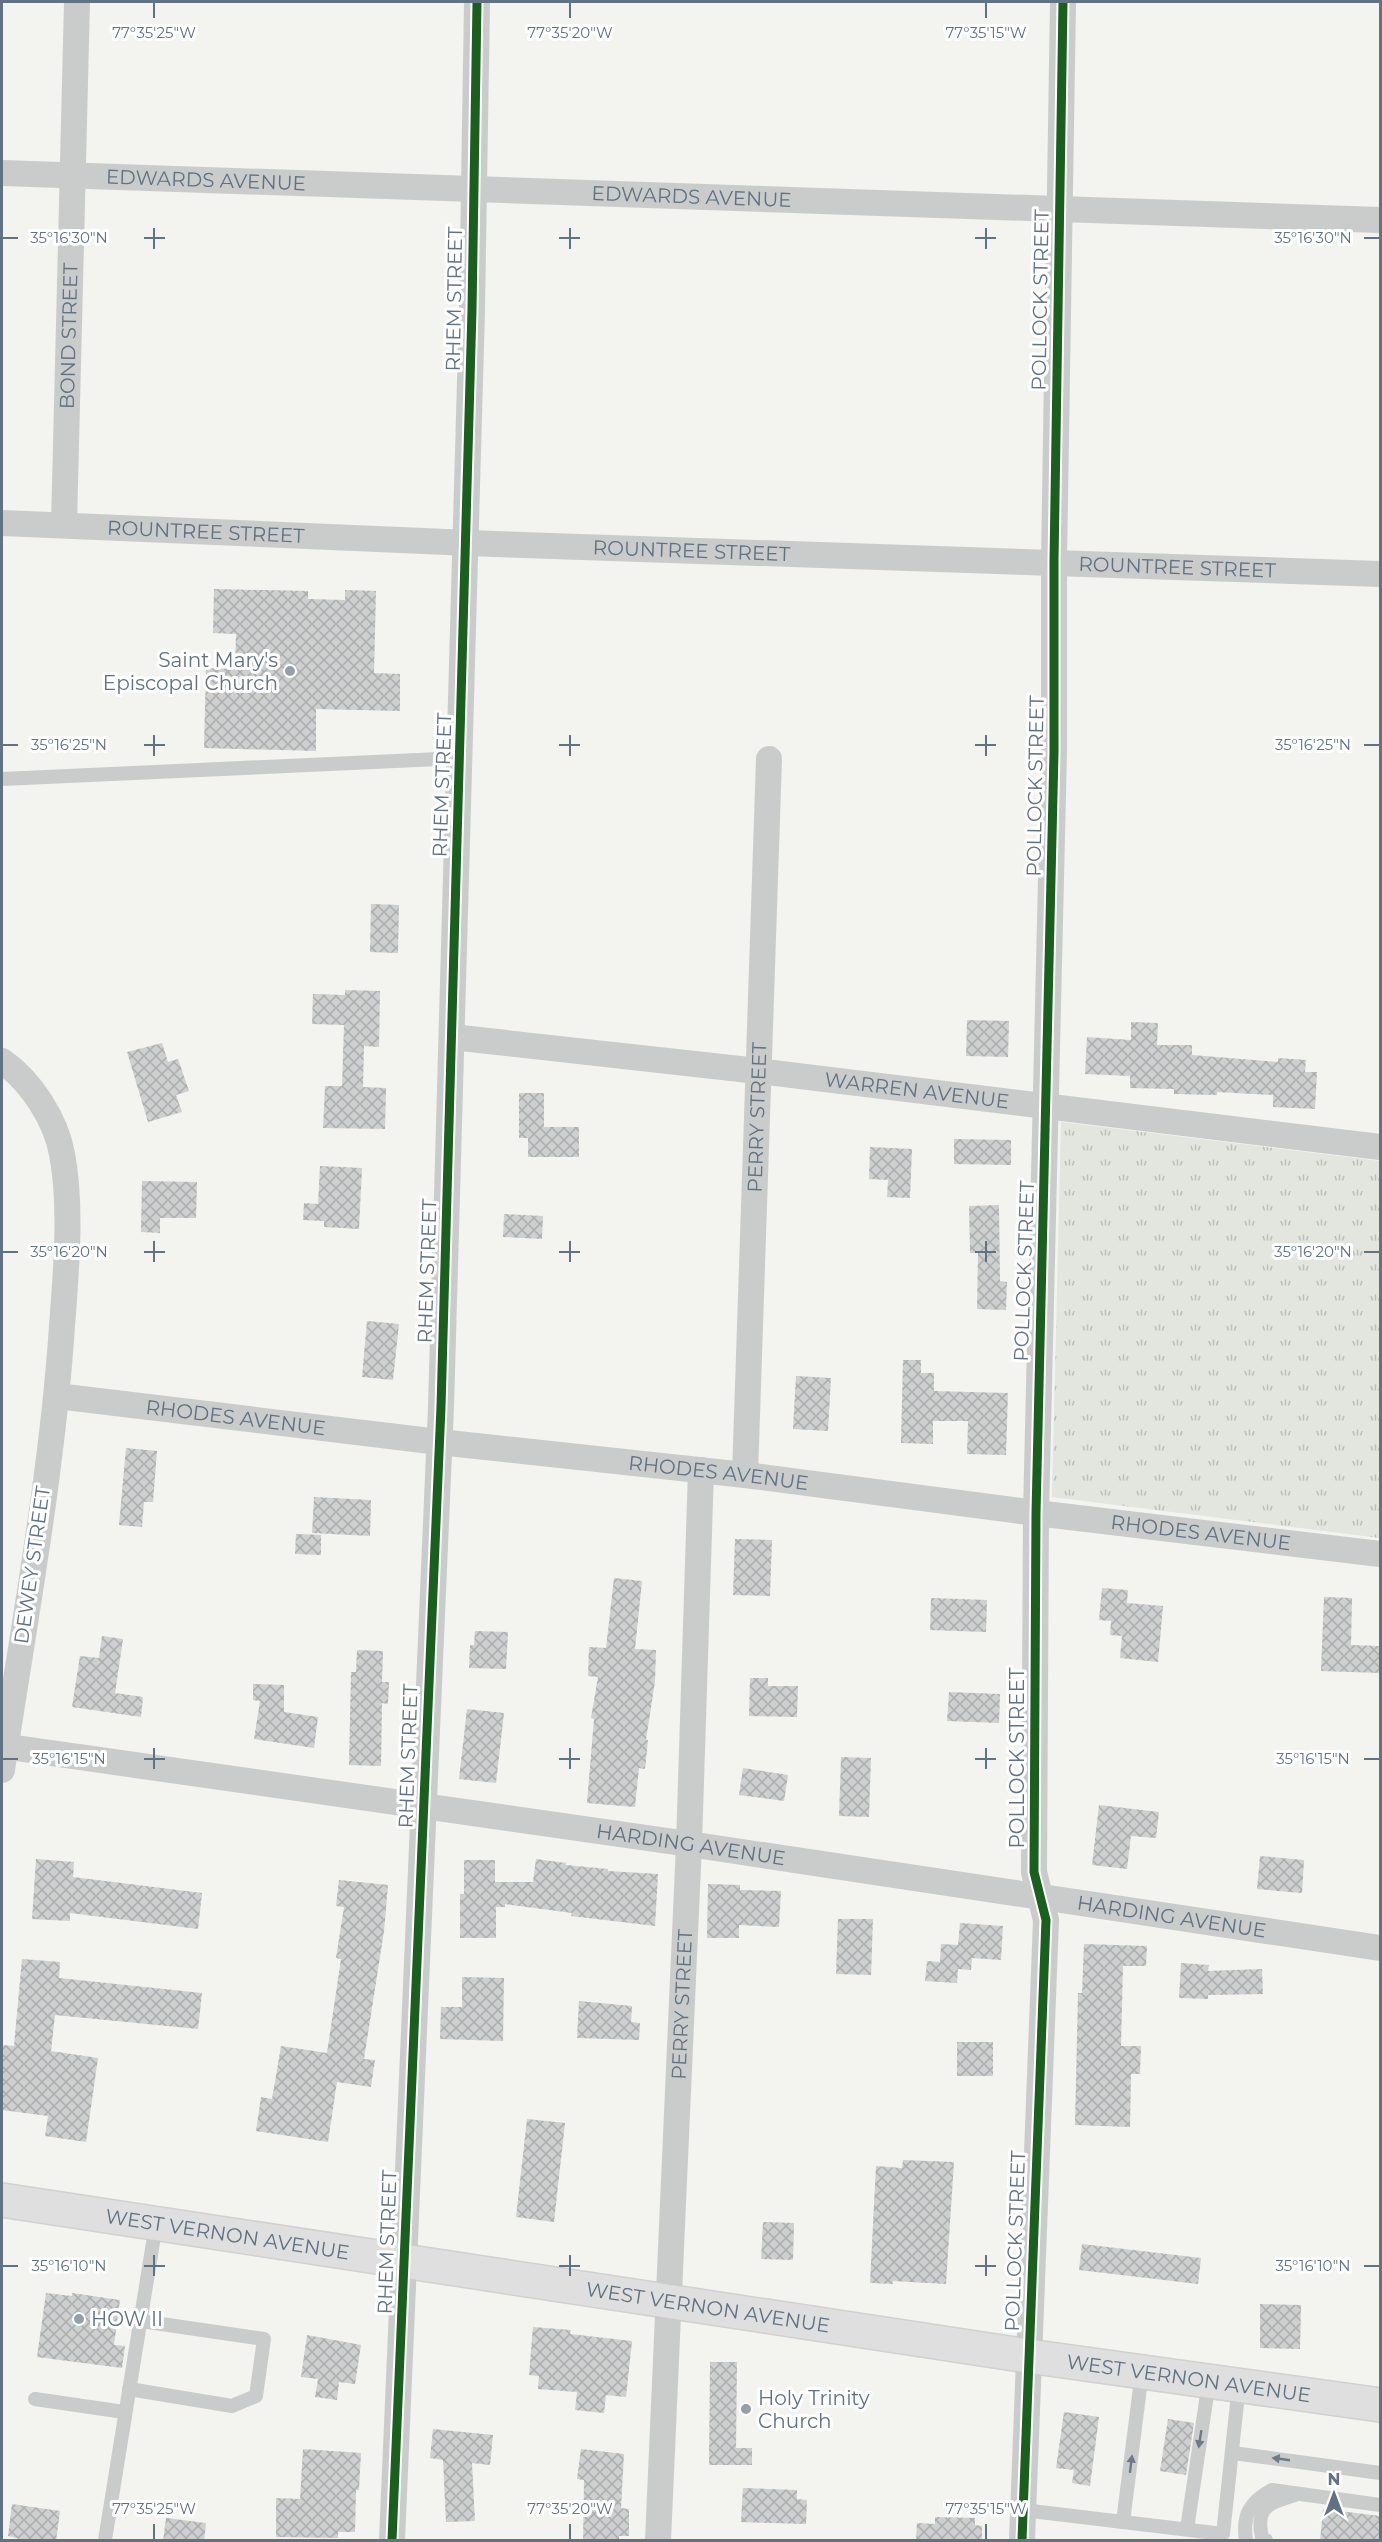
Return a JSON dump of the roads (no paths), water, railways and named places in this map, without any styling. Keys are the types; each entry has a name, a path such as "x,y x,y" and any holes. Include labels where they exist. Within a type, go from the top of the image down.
{"main road":[{"name":"WEST VERNON AVENUE","path":"2,2200 1029,2356 1380,2405"}],"street":[{"name":"BOND STREET","path":"64,525 76,2"},
{"name":"RHEM STREET","path":"392,2541 439,1442 461,758 477,2"},
{"name":"POLLOCK STREET","path":"1022,2541 1046,1920 1034,1872 1036,1513 1054,764 1054,561 1063,2"},
{"name":"EDWARDS AVENUE","path":"2,173 1059,211 1380,220"},
{"name":"ROUNTREE STREET","path":"2,523 506,544 1054,561 1380,574"},
{"name":"PERRY STREET","path":"745,1475 769,759"},
{"name":"WARREN AVENUE","path":"452,1037 758,1071 1380,1147"},
{"name":"DEWEY STREET","path":"2,1061 37,1098 48,1118 62,1153 66,1189 65,1291 57,1395 3,1754"},
{"name":"RHODES AVENUE","path":"57,1395 439,1442 745,1475 1380,1554"},
{"name":"PERRY STREET","path":"658,2541 689,1845 701,1470"},
{"name":"HARDING AVENUE","path":"3,1754 423,1806 1380,1948"}],"lane":[{"path":"2,779 461,758"},
{"path":"105,2541 156,2224"},
{"path":"129,2390 232,2406 256,2396 264,2339 141,2321"},
{"path":"1123,2522 1143,2372"},
{"path":"1023,2510 1223,2534 1233,2453 1224,2383"},
{"path":"1186,2529 1224,2383"},
{"path":"35,2399 124,2412"},
{"path":"1233,2453 1380,2473"},
{"path":"1246,2541 1246,2517 1257,2499 1272,2490 1380,2505"},
{"path":"1266,2541 1262,2538 1259,2525 1263,2511 1269,2503 1300,2493"},
{"path":"1227,2505 1251,2508"}],"place":[{"name":"Saint Mary's Episcopal Church","path":"290,671"},
{"name":"HOW II","path":"79,2319"},
{"name":"Holy Trinity Church","path":"746,2409"}]}
